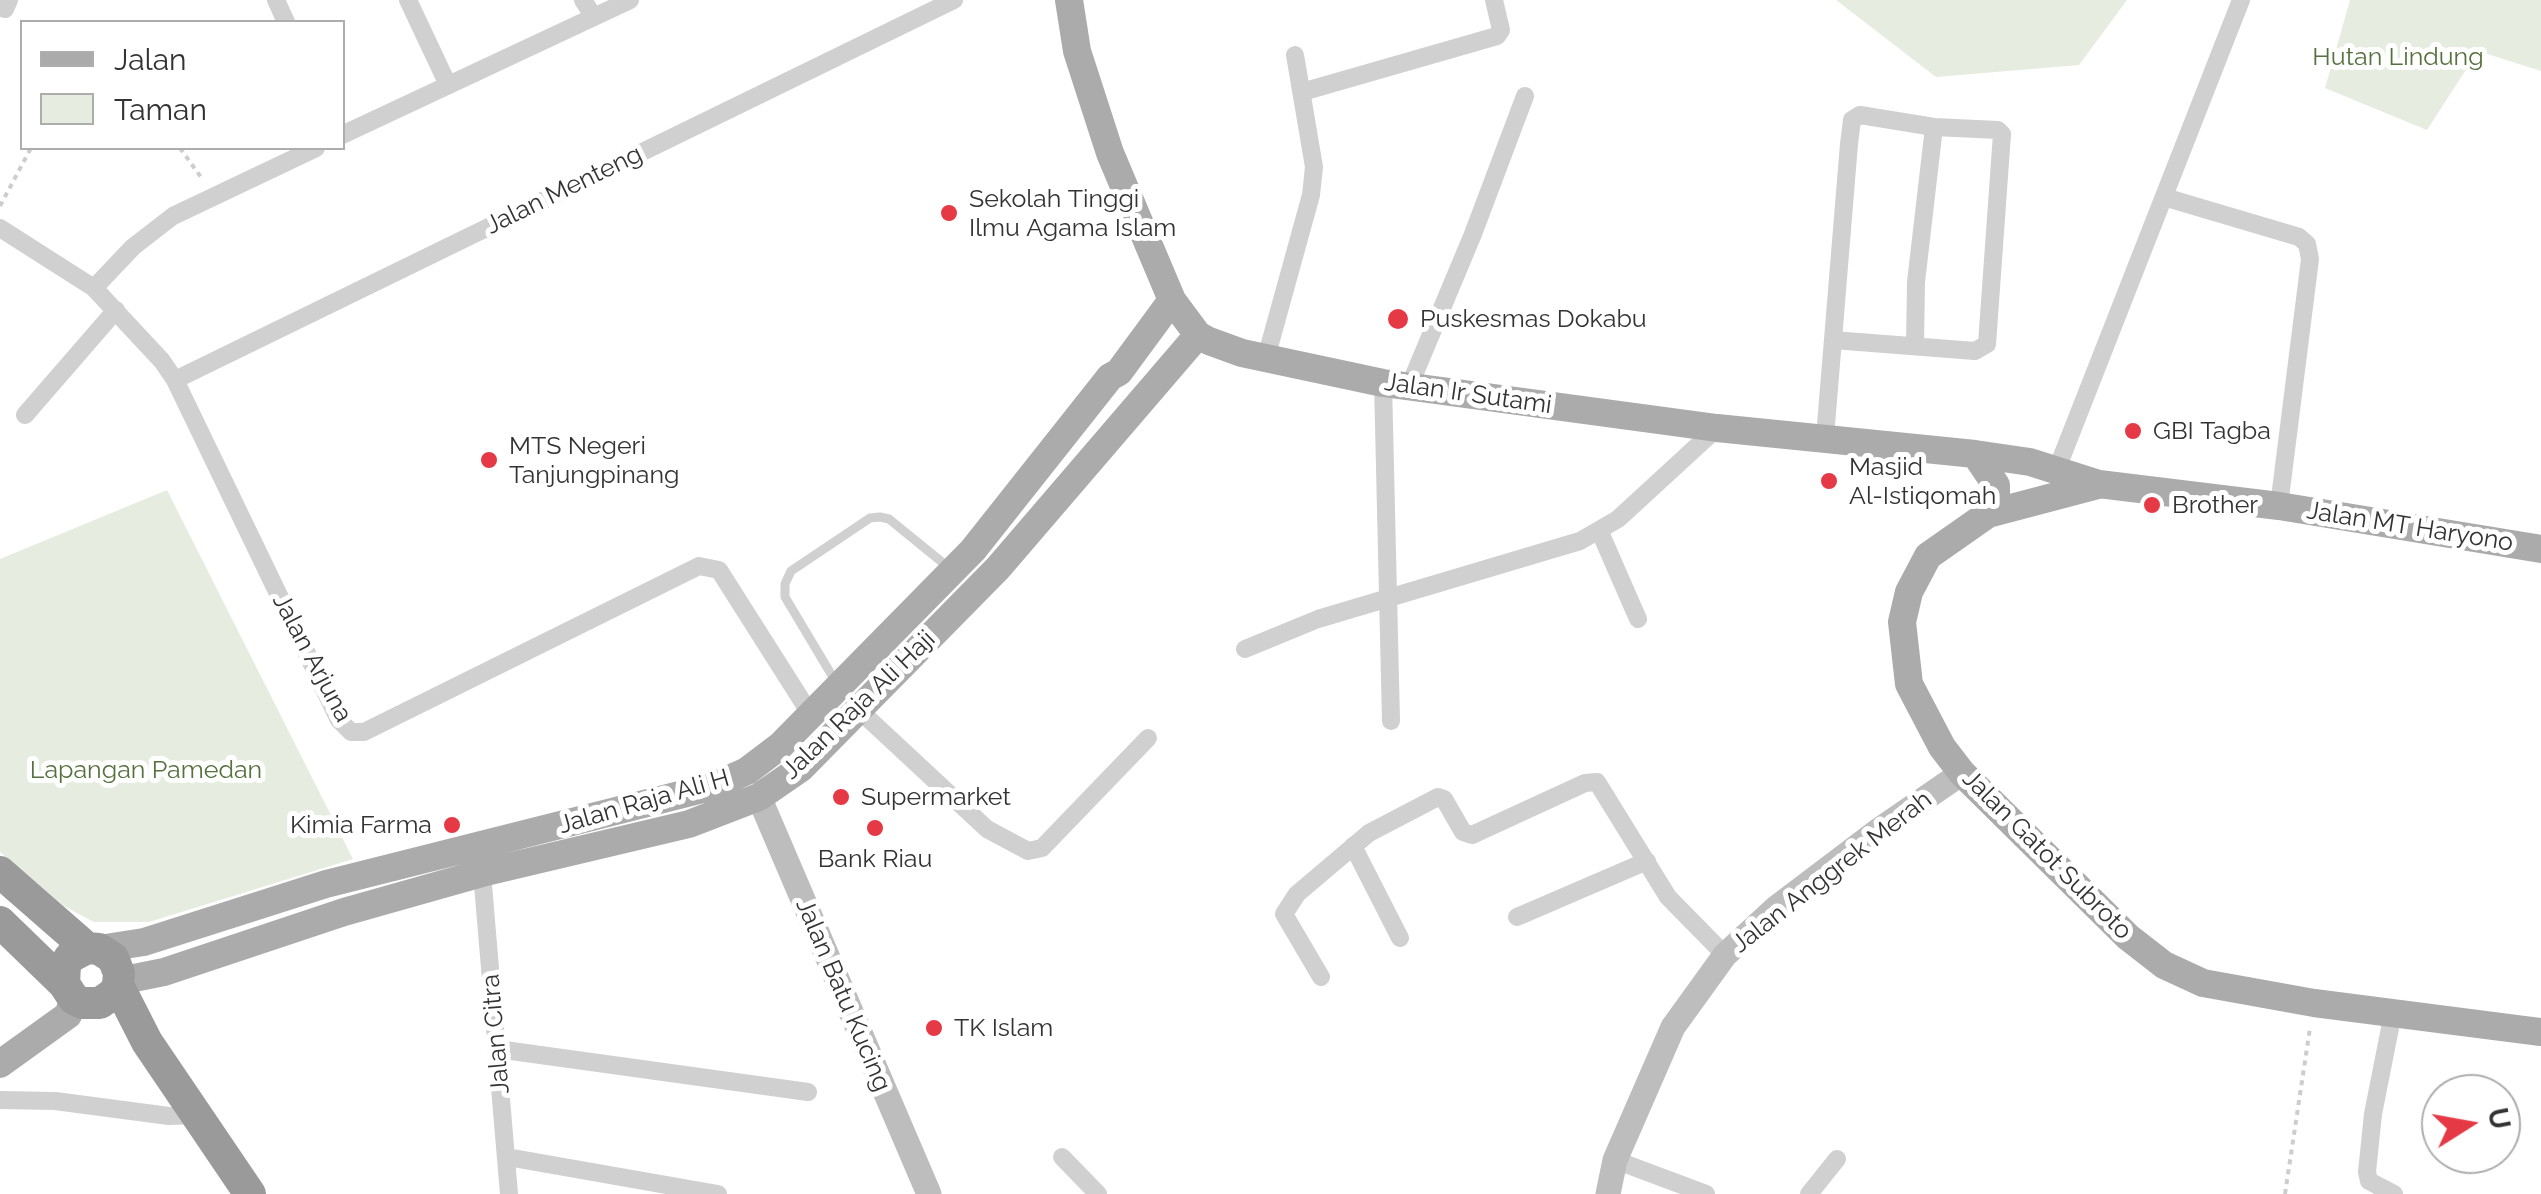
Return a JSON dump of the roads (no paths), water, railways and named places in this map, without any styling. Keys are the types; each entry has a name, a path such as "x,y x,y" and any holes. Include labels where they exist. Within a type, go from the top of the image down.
{"highway":[{"path":"0,872 93,948 113,958 119,983 147,1042 250,1194"},
{"path":"0,922 73,995 147,1042"},
{"path":"73,995 65,964 70,956 93,948"},
{"path":"73,995 100,1004 114,993 119,983"}],"main road":[{"path":"1070,0 1077,51 1110,153 1172,300 1198,336"},
{"name":"Jalan Raja Ali H","path":"93,948 144,942 326,884 711,787 747,770 780,746 973,550 1172,300"},
{"name":"Jalan Ir Sutami","path":"1198,336 1242,353 1396,385 1718,428 1975,454 2058,469 2100,484"},
{"name":"Jalan Raja Ali Haji","path":"119,983 482,873 726,812 759,796 800,768 998,568 1198,336"},
{"path":"1975,454 1996,485 1996,497 1988,514"},
{"name":"Jalan MT Haryono","path":"2100,484 2278,506 2541,549"},
{"name":"Jalan Gatot Subroto","path":"2100,484 1988,514 1928,556 1909,592 1902,622 1909,684 1942,747 1962,773 2128,937 2164,965 2203,984 2314,1003 2541,1032"},
{"path":"711,787 726,812"},
{"path":"0,1064 68,1015 73,995"}],"street":[{"path":"408,0 448,86"},
{"path":"583,0 594,17"},
{"path":"345,134 630,0"},
{"name":"Jalan Menteng","path":"175,380 954,0"},
{"path":"1302,92 1497,36 1500,30 1494,0"},
{"path":"2058,469 2241,0"},
{"path":"1266,358 1311,195 1314,167 1295,55"},
{"path":"1391,721 1388,599 1396,385 1473,234 1525,96"},
{"path":"1825,437 1833,340 1852,120 1860,115 1934,127 1998,130 2002,134 1988,344 1975,352 1833,340"},
{"path":"1915,345 1916,282 1934,127"},
{"path":"94,288 133,247 173,216 312,150"},
{"path":"2164,197 2299,237 2307,244 2310,259 2278,506"},
{"name":"Jalan Arjuna","path":"0,228 94,288 175,380 339,720 351,732 364,732 698,566 720,570 811,715"},
{"path":"25,415 116,310"},
{"path":"1245,649 1318,619 1540,555 1600,532 1718,428"},
{"path":"1600,532 1638,620"},
{"path":"859,710 987,829 1028,851 1042,848 1148,738"},
{"name":"Jalan Anggrek Merah","path":"1608,1194 1615,1160 1672,1027 1724,955 1879,830 1962,773"},
{"path":"1320,977 1284,914 1297,894 1369,833 1438,797 1444,799 1463,832 1472,835 1585,783 1598,782 1668,897 1724,955"},
{"name":"Jalan Batu Kucing","path":"759,796 928,1194"},
{"path":"1353,846 1400,938"},
{"path":"1517,917 1646,861"},
{"name":"Jalan Citra","path":"482,873 509,1194"},
{"path":"2392,1013 2372,1114 2367,1172 2370,1181 2394,1194"},
{"path":"497,1049 808,1092"},
{"path":"0,1100 55,1101 168,1116 196,1115"},
{"path":"1062,1157 1098,1194"},
{"path":"507,1158 718,1194"},
{"path":"1809,1194 1837,1159"},
{"path":"1615,1160 1706,1194"}],"lane":[{"path":"839,686 785,598 785,584 792,571 870,518 880,516 953,570"}],"place":[{"name":"Sekolah Tinggi Ilmu Agama Islam","path":"949,213"},
{"name":"Puskesmas Dokabu","path":"1398,319"},
{"name":"GBI Tagba","path":"2133,431"},
{"name":"MTS Negeri Tanjungpinang","path":"489,460"},
{"name":"Masjid Al-Istiqomah","path":"1829,481"},
{"name":"Brother","path":"2152,505"},
{"name":"Supermarket","path":"841,797"},
{"name":"Kimia Farma","path":"452,825"},
{"name":"Bank Riau","path":"875,828"},
{"name":"TK Islam","path":"934,1028"}],"park label":[{"name":"Hutan Lindung","path":"2398,57"},
{"name":"Lapangan Pamedan","path":"146,770"}]}
